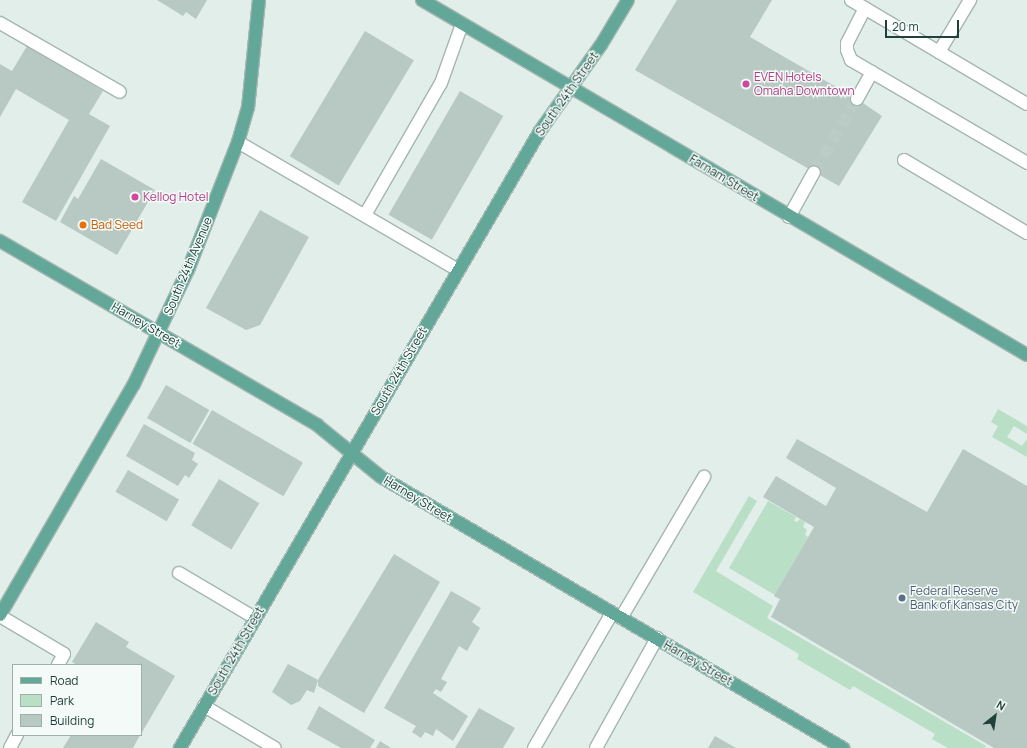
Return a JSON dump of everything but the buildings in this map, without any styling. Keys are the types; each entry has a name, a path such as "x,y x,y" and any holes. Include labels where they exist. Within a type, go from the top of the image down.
{"main road":[{"name":"South 24th Avenue","path":"0,615 134,384 188,270 238,142 248,108 259,0"},
{"name":"Farnam Street","path":"422,0 789,217 1027,355"},
{"name":"South 24th Street","path":"180,748 540,131 601,45 628,0"},
{"name":"Harney Street","path":"0,240 318,425 381,477 616,616 657,638 844,748"}],"street":[{"path":"851,0 1027,104"},
{"path":"939,52 970,0"},
{"path":"865,8 849,37 847,50 851,60 1027,163"},
{"path":"0,23 120,92"},
{"path":"365,215 441,83 462,24"},
{"path":"857,99 872,72"},
{"path":"238,142 458,270"},
{"path":"904,160 1027,233"},
{"path":"789,217 814,172"},
{"path":"534,748 704,477"},
{"path":"179,573 255,618"},
{"path":"0,615 64,654 59,664"},
{"path":"596,748 657,638"},
{"path":"204,706 271,747"},
{"path":"10,748 16,736"}],"green space":[{"path":"998,409 1027,426 1027,434 1014,426 1007,437 1022,446 1027,439 1027,457 992,437 998,426 991,422"},
{"path":"749,496 757,501 716,571 773,606 767,618 986,746 985,748 948,748 932,739 935,734 853,686 850,690 797,659 799,654 693,592"},
{"path":"768,501 796,517 794,521 797,522 800,519 805,522 803,527 807,530 805,535 808,537 775,595 729,568"}],"tunnel":[{"path":"814,172 857,99"}],"place":[{"name":"EVEN Hotels Omaha Downtown","path":"746,84"},
{"name":"Kellog Hotel","path":"135,197"},
{"name":"Bad Seed","path":"83,225"},
{"name":"Federal Reserve Bank of Kansas City","path":"902,598"}]}
